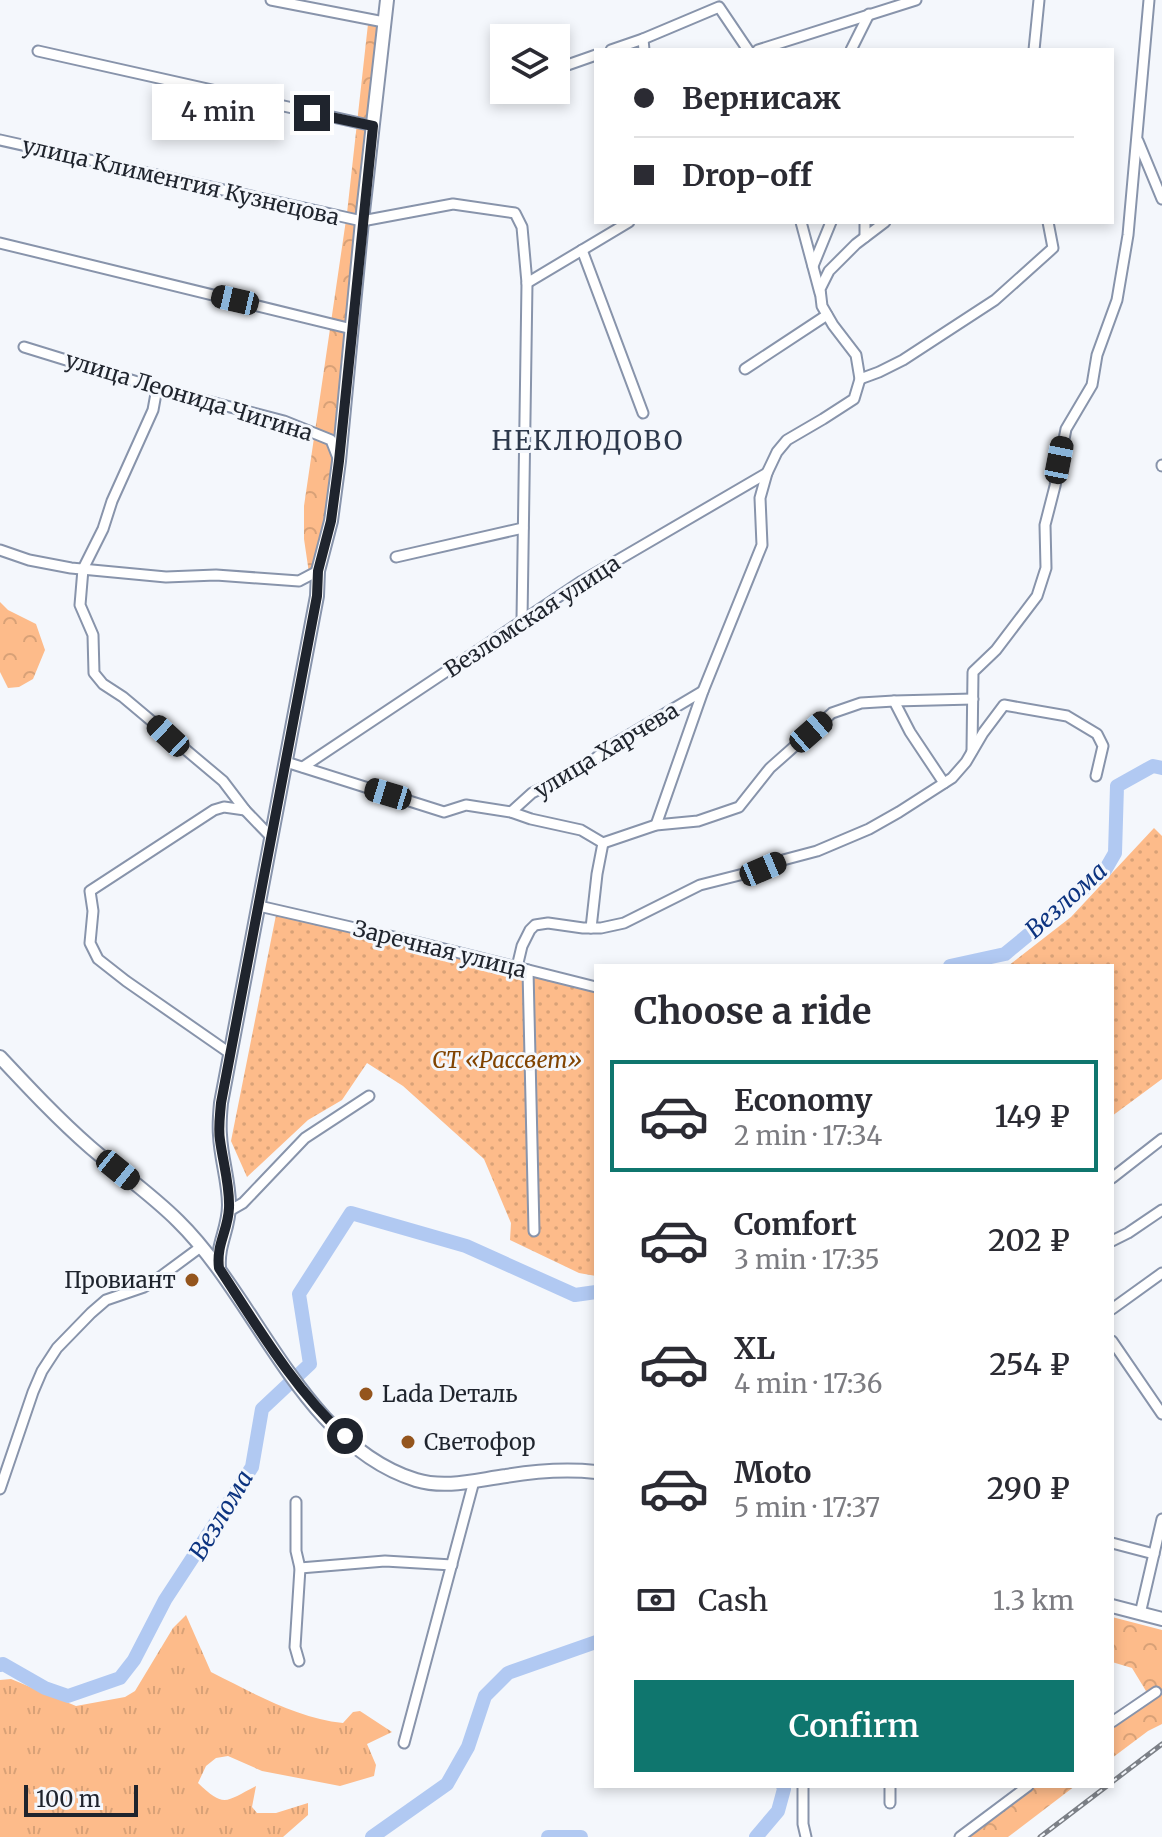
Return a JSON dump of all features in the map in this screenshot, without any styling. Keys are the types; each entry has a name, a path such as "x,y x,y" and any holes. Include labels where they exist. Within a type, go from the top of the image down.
{"street":[{"path":"271,0 384,22"},
{"path":"219,1268 218,1251 227,1228 229,1211 219,1122 248,936 259,906 317,596 318,571 331,521 387,0"},
{"path":"764,48 916,0"},
{"path":"1034,48 1039,0"},
{"path":"972,751 973,672 996,650 1037,596 1046,568 1045,525 1066,429 1092,385 1097,355 1117,300 1128,235 1149,0"},
{"path":"617,48 719,7 747,48"},
{"path":"852,48 869,14"},
{"path":"643,39 644,48"},
{"path":"38,51 373,126"},
{"path":"570,64 594,56"},
{"path":"1137,137 1162,199"},
{"name":"улица Климентия Кузнецова","path":"0,140 362,221"},
{"path":"362,221 453,204 515,213 522,227 527,283 522,620"},
{"path":"527,283 626,224"},
{"path":"802,224 821,297"},
{"path":"813,266 830,224"},
{"path":"865,224 865,237"},
{"path":"656,825 703,691 762,545 760,498 767,473 787,440 854,399 860,379 856,355 822,306 820,289 829,271 882,224"},
{"path":"860,379 903,360 995,300 1053,248 1048,224"},
{"path":"0,243 352,329"},
{"path":"582,250 643,413"},
{"path":"745,369 827,315"},
{"name":"улица Леонида Чигина","path":"24,347 157,388 284,421 331,440 339,461"},
{"path":"157,388 153,410 83,569 80,605 93,635 94,673 112,692 123,697 223,781 272,838"},
{"name":"Везломская улица","path":"303,767 582,581 767,473"},
{"path":"396,557 523,528"},
{"path":"0,550 41,563 166,577 216,575 299,581 318,571"},
{"name":"улица Харчева","path":"511,812 532,793 587,766 607,748 703,691"},
{"path":"286,762 444,812 466,805 511,812 581,830 603,843 656,825 698,821 739,807 770,768 832,713 861,703 973,699"},
{"path":"894,701 910,732 944,783"},
{"path":"534,1231 522,946 535,925 548,923 591,928 624,923 700,885 763,869 849,838 899,812 944,783 961,768 1004,705 1067,716 1097,734 1103,746 1096,776"},
{"path":"972,711 976,718 991,722"},
{"path":"231,1054 98,959 90,943 93,911 90,891 214,810 224,807 245,810"},
{"path":"591,928 603,843"},
{"name":"Заречная улица","path":"259,906 594,987"},
{"path":"0,1057 67,1127 177,1220 202,1246 309,1398 361,1450 399,1474 426,1483 453,1484 533,1472 594,1472"},
{"path":"229,1211 243,1203 305,1138 369,1096"},
{"path":"1114,1176 1162,1139"},
{"path":"1114,1240 1162,1210"},
{"path":"0,1489 33,1392 57,1348 106,1300 144,1287 202,1246 221,1244"},
{"path":"1114,1308 1162,1273"},
{"path":"1114,1344 1162,1414"},
{"path":"404,1743 474,1481"},
{"path":"296,1502 296,1551 300,1568 295,1647 299,1661"},
{"path":"1140,1614 1162,1519"},
{"path":"1114,1544 1154,1554"},
{"path":"300,1568 385,1561 452,1565"},
{"path":"1114,1607 1162,1619"},
{"path":"1114,1719 1156,1692"},
{"path":"803,1788 806,1837"},
{"path":"890,1788 890,1803"},
{"path":"960,1837 1025,1788"}],"green space":[{"path":"379,23 325,531 318,571 309,573 304,539 304,506 347,213 368,24"},
{"path":"0,602 8,610 36,624 45,650 33,679 19,687 8,688 0,672"},
{"path":"1154,828 1162,836 1162,1079 1114,1115 1114,964 1011,964 1071,917"},
{"name":"СТ «Рассвет»","path":"276,915 594,991 594,1276 579,1273 510,1240 511,1223 484,1159 403,1086 367,1063 342,1100 308,1120 247,1177 231,1141"},
{"path":"186,1615 211,1672 275,1704 308,1716 343,1723 353,1712 360,1711 392,1732 367,1744 376,1765 374,1776 340,1786 262,1771 228,1756 216,1758 206,1766 198,1783 214,1797 226,1800 256,1786 252,1807 257,1813 276,1813 308,1803 308,1815 283,1837 0,1837 0,1680 11,1679 76,1706 125,1697 135,1691 173,1628"},
{"path":"1114,1618 1162,1630 1162,1724 1114,1756 1114,1727 1137,1710 1146,1691 1132,1668 1114,1663"},
{"path":"1032,1788 1072,1788 1008,1837 967,1837"}],"waterway":[{"name":"Везлома","path":"959,964 1005,954 1104,872 1115,853 1117,786 1153,766 1162,768"},
{"name":"Везлома","path":"0,1665 68,1696 120,1678 134,1660 165,1600 252,1467 262,1409 310,1364 299,1294 351,1213 466,1246 575,1295 594,1292"},
{"name":"Везлома","path":"372,1837 447,1784 468,1747 485,1696 508,1673 594,1643"},
{"name":"Везлома","path":"756,1837 778,1811 784,1788"},
{"name":"Везлома","path":"548,1837 581,1837"}],"railway":[{"path":"1114,1780 1162,1744"},
{"path":"1040,1837 1104,1788"}],"place":[{"name":"Провиант","path":"192,1280"},
{"name":"Lada Dеталь","path":"366,1394"},
{"name":"Светофор","path":"408,1442"}],"district":[{"name":"НЕКЛЮДОВО","path":"588,440"}],"route":[{"path":"312,113 373,126 331,521 318,571 317,596 221,1103 220,1138 228,1182 229,1211 218,1260 219,1268 275,1352 309,1398 345,1436"}]}
